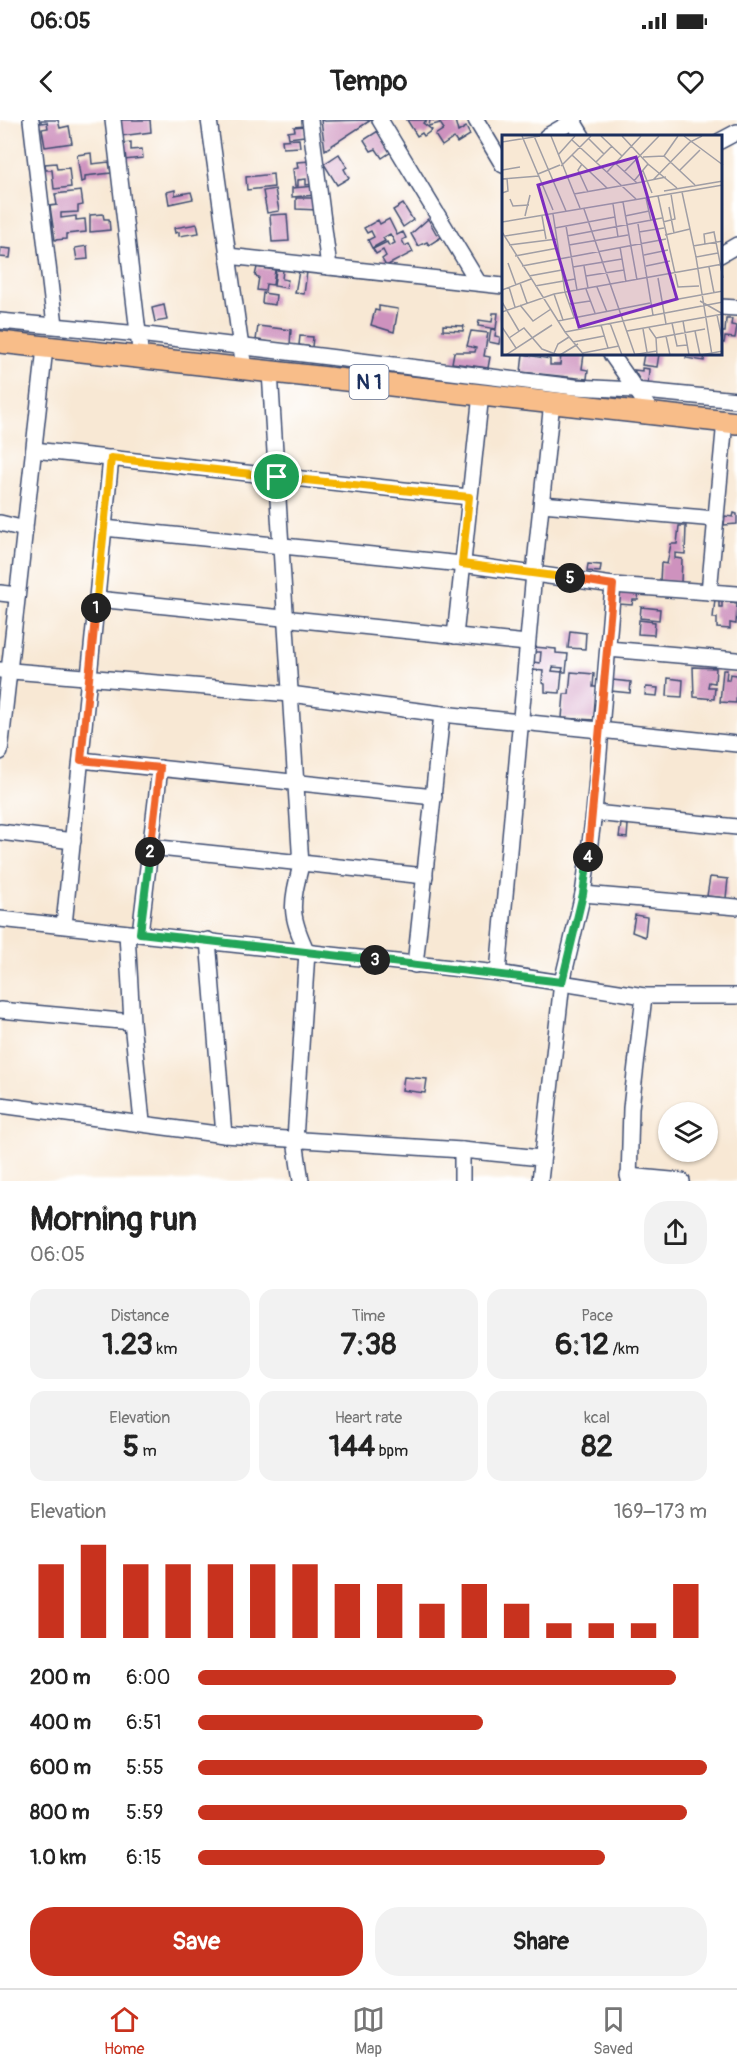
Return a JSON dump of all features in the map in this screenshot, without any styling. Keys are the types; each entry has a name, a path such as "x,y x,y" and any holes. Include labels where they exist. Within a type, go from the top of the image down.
{"highway":[{"name":"N 1","path":"0,342 731,422"}],"street":[{"path":"31,120 55,325"},
{"path":"113,120 141,358"},
{"path":"209,120 244,369"},
{"path":"310,120 329,267"},
{"path":"380,120 478,282"},
{"path":"476,120 502,161"},
{"path":"548,135 574,120 582,135"},
{"path":"722,140 737,132"},
{"path":"722,254 737,245"},
{"path":"228,256 502,286"},
{"path":"722,307 737,308"},
{"path":"0,321 139,334 444,373 575,387 737,400"},
{"path":"0,752 4,671 17,595 45,348"},
{"path":"612,356 653,414"},
{"path":"270,372 301,865 292,909 295,926 307,952 295,1140 301,1181"},
{"path":"455,636 481,394"},
{"path":"498,973 527,643 552,402"},
{"path":"709,592 716,519 731,422"},
{"path":"34,450 469,497"},
{"path":"64,925 111,458"},
{"path":"542,504 716,519"},
{"path":"0,523 25,529"},
{"path":"104,528 462,564 613,585 737,594"},
{"path":"540,1181 562,982 583,894 594,813 613,585"},
{"path":"0,593 17,595"},
{"path":"97,599 527,643"},
{"path":"608,649 737,660"},
{"path":"4,671 290,694 442,714 520,720 601,731 737,744"},
{"path":"415,965 442,714"},
{"path":"81,760 434,797"},
{"path":"142,1122 132,1022 134,933 150,847 160,768"},
{"path":"594,813 737,827"},
{"path":"0,832 73,841"},
{"path":"150,847 301,865 425,876"},
{"path":"583,894 737,907"},
{"path":"0,919 498,973 644,996 737,996"},
{"path":"207,940 224,1135"},
{"path":"644,996 631,1108 628,1179 682,1181"},
{"path":"0,1010 132,1022"},
{"path":"0,1105 142,1122 224,1135 462,1150 541,1158"},
{"path":"462,1150 462,1181"}],"building":[{"path":"41,120 58,120 60,128 69,126 72,143 45,147 42,129 48,128 47,122 41,123"},
{"path":"119,120 150,120 151,132 121,136"},
{"path":"321,120 325,121 371,120 325,150"},
{"path":"407,120 428,120 423,123 432,130 424,136 422,133 417,136"},
{"path":"430,120 444,122 455,120 458,132 466,127 470,135 457,143 454,138 442,146 435,135 444,129 440,123 429,126"},
{"path":"305,126 304,136 289,138 288,132 295,131 294,127"},
{"path":"378,131 391,152 382,158 376,149 371,151 364,140"},
{"path":"299,139 300,147 283,148 282,140"},
{"path":"131,142 131,150 142,149 143,158 124,160 123,143"},
{"path":"91,153 92,164 109,162 111,173 85,176 85,181 81,182 77,155"},
{"path":"339,154 347,167 344,169 349,178 337,185 324,164"},
{"path":"311,161 314,184 306,185 306,179 298,180 298,186 295,186 293,169 298,168 297,162"},
{"path":"56,163 57,169 69,168 71,187 54,189 52,170 46,170 45,164"},
{"path":"273,174 274,187 247,190 246,177"},
{"path":"316,186 317,195 292,197 292,188"},
{"path":"275,189 279,211 267,213 263,191"},
{"path":"175,190 175,195 191,192 193,199 169,204 167,192"},
{"path":"81,191 83,205 78,206 78,212 61,213 61,218 76,216 76,220 85,219 86,232 66,234 66,239 55,240 50,206 57,205 55,194"},
{"path":"296,198 318,198 318,210 296,209"},
{"path":"403,204 413,220 403,227 393,210"},
{"path":"103,214 104,219 109,219 110,230 90,232 90,215"},
{"path":"287,214 289,241 272,242 270,215"},
{"path":"389,219 397,235 403,232 406,238 402,240 405,246 409,244 413,252 386,266 382,259 386,256 383,250 376,254 373,249 387,242 389,246 395,243 392,237 390,234 383,238 385,241 372,248 368,240 374,237 371,231 367,233 364,228 378,220 380,224"},
{"path":"428,219 437,235 441,232 443,236 429,245 427,242 418,246 411,234"},
{"path":"197,224 199,233 179,236 179,232 175,233 174,228"},
{"path":"87,246 88,259 77,260 75,248"},
{"path":"1,248 11,249 10,258 0,257"},
{"path":"257,267 275,270 273,285 266,284 265,291 257,290 259,277 255,276"},
{"path":"276,270 283,270 282,279 288,280 286,288 274,286"},
{"path":"299,271 307,272 304,294 295,293"},
{"path":"263,293 276,295 275,305 262,303"},
{"path":"164,305 167,320 155,322 152,308"},
{"path":"379,306 398,309 394,332 371,325 375,310 379,311"},
{"path":"493,313 498,313 496,329 478,326 479,320 492,322"},
{"path":"726,319 732,319 731,325 737,326 735,338 725,337 724,343 722,342 722,332 725,332"},
{"path":"443,325 464,326 463,331 443,330"},
{"path":"258,326 291,330 290,345 256,340"},
{"path":"491,329 496,330 495,336 500,337 499,344 489,342"},
{"path":"471,331 488,333 484,356 490,357 488,368 452,363 454,352 475,352 476,348 467,346"},
{"path":"300,336 313,337 312,347 299,345"},
{"path":"523,356 550,359 550,365 560,365 561,356 584,356 582,369 588,370 587,379 521,372"},
{"path":"644,356 659,356 657,367 642,365"},
{"path":"686,356 705,356 704,361 686,358"},
{"path":"642,368 649,369 648,384 642,384 634,370 642,371"},
{"path":"734,513 737,514 737,524 724,525 725,516 733,517"},
{"path":"679,526 686,526 685,554 675,553 675,558 682,559 681,582 660,581 661,563 667,564 671,544 677,544"},
{"path":"588,564 601,565 600,572 587,571"},
{"path":"621,589 639,590 638,600 633,600 632,605 619,604"},
{"path":"715,599 719,599 719,607 722,607 722,601 737,603 736,624 730,623 730,629 717,628 717,618 713,618"},
{"path":"641,607 660,609 659,620 640,618"},
{"path":"639,620 655,622 654,635 638,634"},
{"path":"570,631 586,633 585,649 568,648"},
{"path":"534,647 556,649 556,653 568,654 566,672 562,672 560,693 545,692 545,684 542,683 543,671 533,670 534,662 540,663 541,652 534,652","holes":["553,667 563,668 562,672 552,671"]},
{"path":"693,667 716,668 715,683 709,682 708,687 715,687 714,699 694,697"},
{"path":"723,670 727,670 726,680 729,680 730,674 737,675 736,703 720,702"},
{"path":"571,672 594,674 593,687 597,687 595,720 562,718 564,694 569,694"},
{"path":"668,678 683,680 682,697 667,696"},
{"path":"612,680 631,682 630,693 611,691"},
{"path":"646,687 658,688 657,696 645,695"},
{"path":"621,824 628,825 627,838 619,837"},
{"path":"710,877 728,879 726,898 707,896"},
{"path":"635,915 647,917 645,937 632,932"},
{"path":"404,1077 427,1079 425,1093 402,1090"}],"route":[{"path":"111,458 277,477 469,497 462,564 613,585 594,813 583,894 562,982 140,933 160,768 81,760 111,458"}]}
